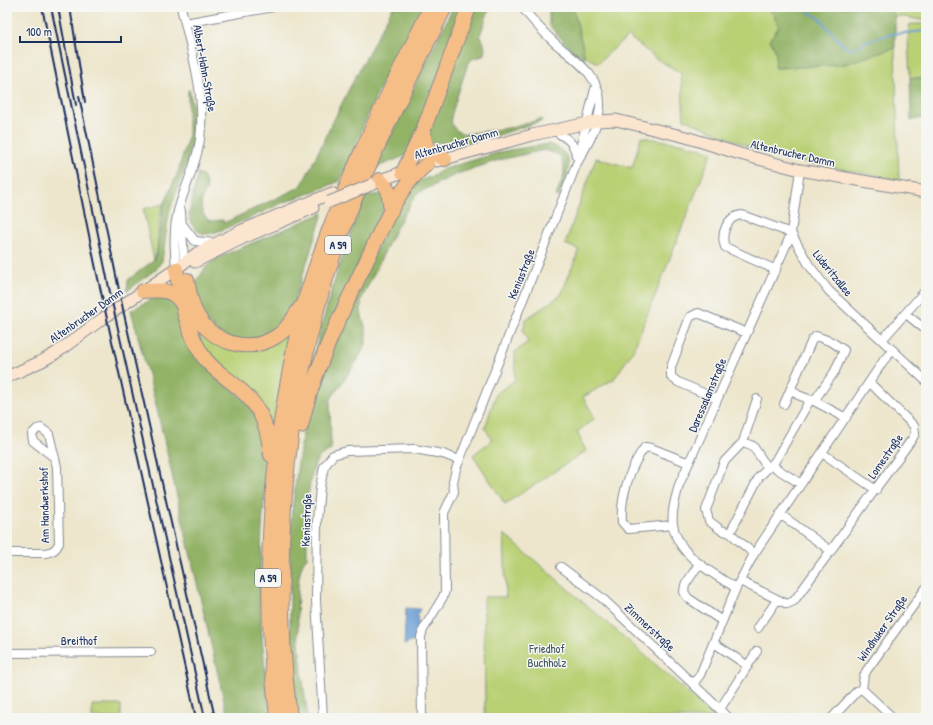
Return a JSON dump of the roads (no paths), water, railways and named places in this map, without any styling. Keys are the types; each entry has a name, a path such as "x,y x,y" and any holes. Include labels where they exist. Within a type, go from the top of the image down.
{"highway":[{"name":"A 59","path":"277,718 269,625 268,577 274,472 290,365 306,299 335,214 388,95 431,7"},
{"name":"A 59","path":"290,718 282,624 281,577 283,500 290,442 303,367 320,300 349,213 397,105 445,7"},
{"path":"403,172 423,131 469,7"},
{"path":"423,131 427,149 433,154 445,159"},
{"path":"283,500 302,419 314,378 348,300 390,211 408,182 427,164"},
{"path":"375,181 388,189 390,211"},
{"path":"182,266 199,319 203,326 230,344 253,345 277,336 287,328 306,299"},
{"path":"182,266 182,304"},
{"path":"143,291 168,291 178,297 182,304 191,335 203,356 214,369 251,398 262,415 267,428 274,472"}],"main road":[{"name":"Altenbrucher Damm","path":"7,377 56,353 143,291 216,243 283,212 330,198 427,164 554,130 616,120 657,129 800,170 926,192"},
{"name":"Altenbrucher Damm","path":"182,266 330,198"}],"street":[{"name":"Albert-Hahn-Straße","path":"181,7 200,97 202,122 200,140 176,217 174,233 182,266"},
{"path":"185,23 273,7"},
{"path":"522,7 544,32 579,62 588,72 595,84 600,100 593,123"},
{"name":"Keniastraße","path":"422,718 421,637 423,630 443,597 445,591 444,514 454,492 453,482 459,460 593,123"},
{"path":"554,130 571,141 576,149 577,163"},
{"path":"776,270 725,247 722,237 730,219 735,216 742,215 791,232 800,170"},
{"name":"Albert-Hahn-Straße","path":"181,203 182,266"},
{"path":"182,224 195,241 203,243 216,243"},
{"name":"Daressalamstraße","path":"736,588 699,564 683,547 673,525 674,503 679,485 776,270 791,232"},
{"name":"Lüderitzallee","path":"791,232 809,265 829,290 926,381"},
{"path":"882,340 926,291"},
{"path":"717,399 678,382 671,377 671,367 690,317 698,313 747,333"},
{"path":"906,314 926,330"},
{"path":"730,533 759,477 775,461 812,400 835,371 844,350 840,346 822,337 816,336 812,340 784,404"},
{"path":"694,684 700,675 714,643 736,588 754,554 892,350"},
{"name":"Lomestraße","path":"740,581 787,604 794,602 912,439 915,430 870,383"},
{"path":"791,388 798,396 812,400 846,418"},
{"path":"754,554 730,533 721,530 709,521 706,510 724,462 743,442 757,399"},
{"path":"743,442 753,446 769,466 801,484"},
{"path":"673,525 628,529 622,522 623,501 631,472 645,447 689,463"},
{"name":"Keniastraße","path":"323,718 316,601 320,487 324,467 333,455 347,451 414,449 443,454 459,460"},
{"name":"Lomestraße","path":"822,453 876,490"},
{"name":"Am Handwerkshof","path":"7,553 45,553 51,552 57,548 59,543 58,468 55,458"},
{"path":"780,514 831,551"},
{"path":"699,564 685,585 684,592 688,598 722,621"},
{"name":"Zimmerstraße","path":"561,567 602,598 729,718"},
{"name":"Windhuker Straße","path":"862,689 864,676 867,670 926,588"},
{"path":"758,628 777,600"},
{"path":"714,643 748,666"},
{"path":"720,709 757,651"},
{"name":"Breithof","path":"7,653 151,652"},
{"path":"832,718 857,691 862,689 893,718"}],"water":[{"path":"406,608 420,609 417,615 418,623 415,640 404,645"}],"waterway":[{"path":"800,7 819,18 843,45 849,49 853,49 869,40 892,34 926,31"}],"railway":[{"path":"42,7 97,274 196,718"},
{"path":"51,7 112,302 205,718"},
{"path":"58,7 76,105"},
{"path":"70,7 85,102"},
{"path":"79,96 124,314 215,718"}],"park label":[{"name":"Friedhof Buchholz","path":"547,655"}]}
